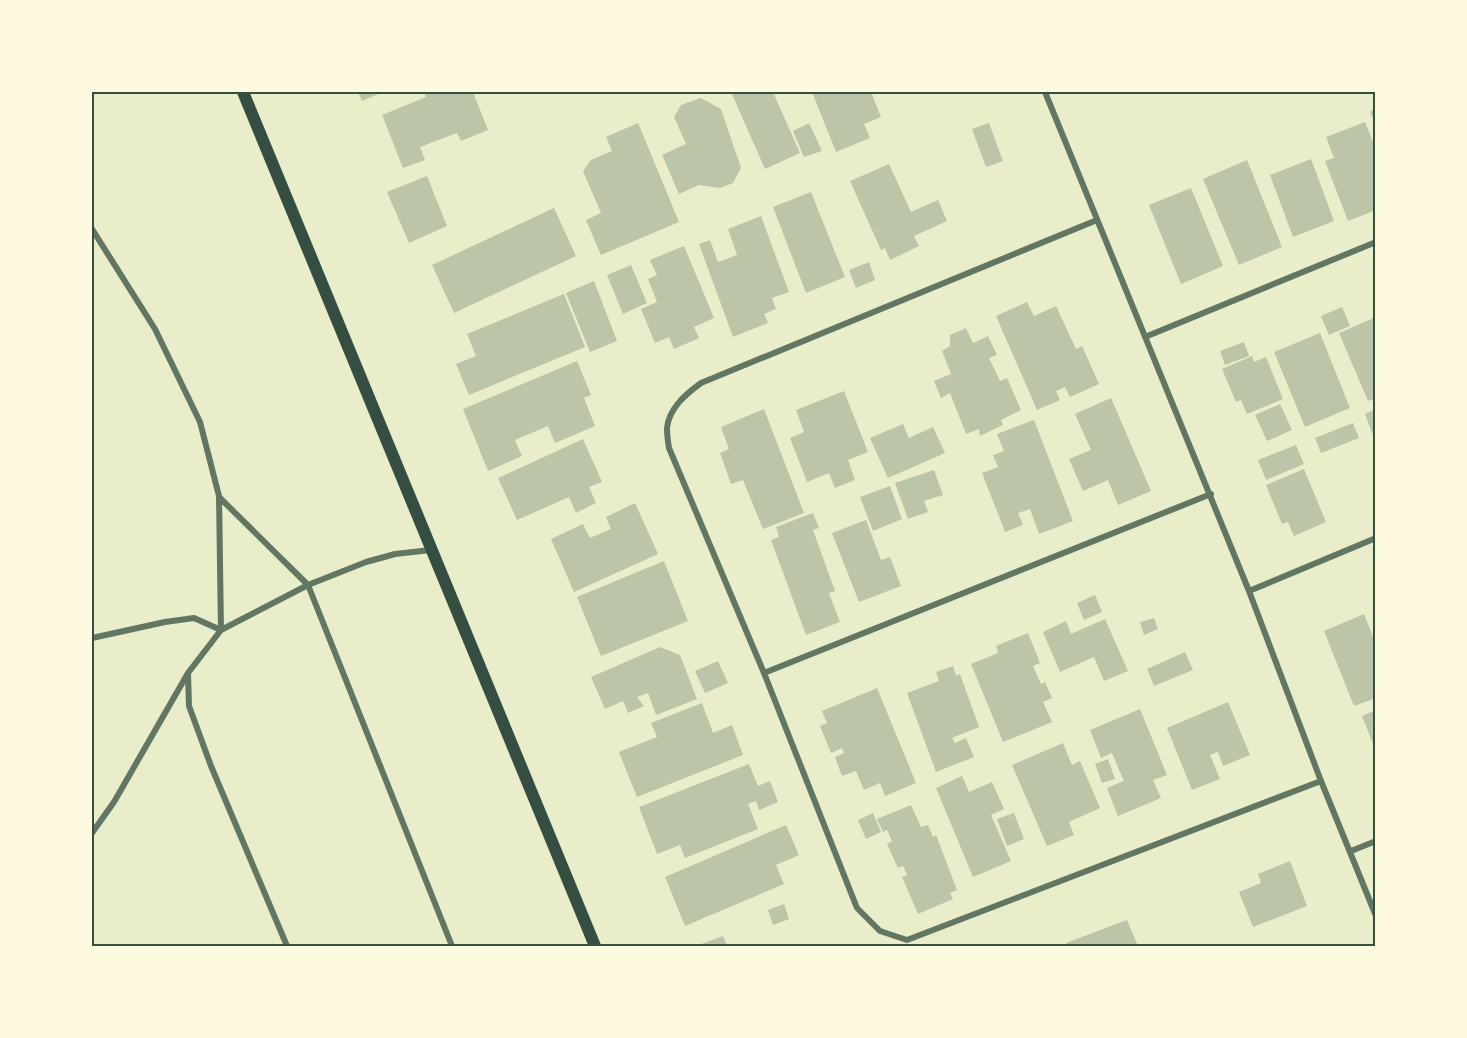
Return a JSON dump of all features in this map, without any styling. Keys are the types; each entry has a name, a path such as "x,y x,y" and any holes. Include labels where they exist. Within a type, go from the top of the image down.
{"main road":[{"path":"243,92 595,946"}],"street":[{"path":"1045,92 1249,591 1321,781 1376,916"},
{"path":"1097,220 701,383 686,394 675,408 667,427 669,448 764,674 857,908 880,931 907,940 1321,781"},
{"path":"92,229 155,329 200,422 219,496 221,630"},
{"path":"1145,338 1376,242"},
{"path":"764,674 1210,494"},
{"path":"219,496 308,585 452,946"},
{"path":"1249,591 1376,538"},
{"path":"92,833 114,802 188,673 221,630 308,585 366,562 395,554 432,550"},
{"path":"92,639 165,622 194,618 221,630"},
{"path":"188,673 189,706 216,777 287,946"},
{"path":"1350,851 1376,841"}],"building":[{"path":"358,92 383,92 362,101"},
{"path":"424,92 473,92 488,130 461,141 457,133 420,147 425,160 403,168 382,115 426,97"},
{"path":"731,92 773,92 800,153 765,169"},
{"path":"812,92 871,92 881,117 864,124 870,138 836,152"},
{"path":"701,98 721,109 741,168 733,183 720,188 699,185 679,194 662,155 686,144 674,117 681,105"},
{"path":"1376,109 1376,125 1375,125 1370,111"},
{"path":"1365,122 1376,149 1376,210 1348,221 1325,161 1334,158 1326,137"},
{"path":"638,123 679,222 601,255 586,220 601,213 583,171 591,160 612,151 606,137"},
{"path":"809,123 822,151 804,157 793,131"},
{"path":"989,123 1003,161 986,167 972,129"},
{"path":"1311,159 1334,221 1293,237 1270,175"},
{"path":"1247,160 1282,247 1239,265 1203,179"},
{"path":"889,164 911,212 938,200 947,221 914,236 919,246 890,260 885,248 881,250 850,181"},
{"path":"427,176 447,226 409,243 387,192"},
{"path":"1191,188 1223,266 1181,284 1149,205"},
{"path":"811,192 845,277 806,293 773,207"},
{"path":"554,208 576,256 454,313 432,265"},
{"path":"761,216 789,292 772,298 776,309 764,314 768,323 733,337 699,244 710,240 718,262 737,255 728,229"},
{"path":"684,246 714,318 694,327 699,338 674,349 669,337 655,343 641,309 657,302 648,279 657,275 650,260"},
{"path":"869,262 875,280 856,288 849,270"},
{"path":"631,265 647,303 623,314 607,275"},
{"path":"594,281 617,341 590,352 566,293"},
{"path":"564,294 585,347 469,395 456,364 476,356 467,334"},
{"path":"1027,302 1034,316 1056,306 1076,349 1082,346 1099,384 1070,397 1065,387 1056,391 1060,400 1037,410 996,316"},
{"path":"1342,307 1350,326 1329,335 1321,316"},
{"path":"1376,317 1376,398 1368,401 1339,333"},
{"path":"966,328 973,343 988,336 997,355 989,358 1000,381 1007,378 1021,410 1001,420 1003,425 980,436 979,429 966,434 950,393 941,398 934,381 951,374 942,351 950,346 950,335"},
{"path":"1320,333 1350,408 1305,427 1274,352"},
{"path":"1244,342 1249,356 1225,365 1220,351"},
{"path":"1252,356 1254,362 1266,357 1283,399 1247,414 1241,400 1236,402 1222,369"},
{"path":"577,361 591,395 584,398 595,426 555,443 548,426 515,440 522,456 488,471 463,409"},
{"path":"844,391 868,452 848,460 855,480 835,488 829,473 807,482 790,438 804,432 796,410"},
{"path":"1111,398 1151,491 1118,505 1108,480 1083,491 1069,459 1091,450 1075,414"},
{"path":"1280,404 1292,430 1267,441 1255,415"},
{"path":"764,409 804,513 763,529 743,480 731,484 720,453 729,449 721,427"},
{"path":"1376,409 1376,441 1375,441 1365,414"},
{"path":"1034,420 1073,521 1039,534 1030,509 1018,513 1023,525 1005,532 982,473 998,467 993,455 1004,451 997,434"},
{"path":"1353,423 1359,438 1321,453 1315,438"},
{"path":"903,424 909,438 933,427 945,453 888,478 870,438"},
{"path":"583,439 602,482 589,487 596,503 576,513 569,497 517,520 498,478"},
{"path":"1296,445 1304,464 1266,480 1258,460"},
{"path":"1304,469 1326,522 1294,536 1288,522 1282,524 1266,485"},
{"path":"934,470 943,495 924,501 928,512 908,519 895,483"},
{"path":"890,486 902,519 873,531 860,497"},
{"path":"635,503 658,554 574,592 551,539 583,524 590,538 611,529 606,517"},
{"path":"813,513 819,528 813,530 835,591 829,593 840,622 806,635 771,540 779,537 776,527"},
{"path":"866,520 881,560 890,557 901,586 859,602 832,533"},
{"path":"664,561 688,621 601,656 577,597"},
{"path":"1095,595 1102,612 1084,620 1077,603"},
{"path":"1364,614 1376,644 1376,698 1354,706 1324,631"},
{"path":"1154,618 1158,629 1144,635 1140,622"},
{"path":"1105,619 1128,671 1104,681 1094,657 1060,672 1043,632 1066,621 1071,634"},
{"path":"1028,633 1040,663 1033,666 1041,684 1045,682 1052,698 1043,702 1052,722 1003,742 971,664 998,653 996,646"},
{"path":"660,647 680,655 697,699 656,715 648,693 637,697 644,706 628,713 623,701 605,709 591,677"},
{"path":"1185,652 1193,670 1154,686 1147,669"},
{"path":"718,661 728,683 705,693 695,671"},
{"path":"953,666 956,676 960,674 979,727 952,738 955,743 966,738 974,757 936,772 907,693 939,681 936,672"},
{"path":"877,688 916,783 885,796 880,783 864,790 856,771 842,776 835,757 844,753 842,748 831,753 820,726 827,723 822,711"},
{"path":"1228,702 1250,755 1223,766 1218,752 1210,755 1220,779 1192,790 1167,728"},
{"path":"702,703 713,733 732,725 743,755 637,797 619,752 657,737 651,723"},
{"path":"1140,709 1167,775 1153,780 1161,798 1118,816 1107,788 1124,781 1112,753 1101,758 1090,730"},
{"path":"1376,710 1376,749 1375,749 1362,716"},
{"path":"1063,743 1072,765 1080,761 1100,808 1069,822 1074,835 1047,846 1012,765"},
{"path":"1108,759 1115,779 1102,783 1095,764"},
{"path":"749,764 758,786 770,781 778,802 759,810 756,801 748,804 758,829 685,858 680,845 657,854 639,807"},
{"path":"962,776 969,792 992,782 1004,809 991,815 1011,861 973,877 936,788"},
{"path":"911,805 921,827 928,825 933,837 936,835 957,890 950,893 953,899 918,914 902,877 907,875 903,866 898,868 887,844 892,841 887,830 883,832 877,819"},
{"path":"873,813 881,832 866,839 858,820"},
{"path":"1014,813 1024,839 1007,846 997,819"},
{"path":"786,825 799,855 776,865 784,884 685,926 665,877"},
{"path":"1290,861 1307,906 1253,927 1239,892 1261,883 1258,874"},
{"path":"784,904 789,919 773,925 768,910"},
{"path":"1127,920 1138,946 1067,946 1066,943"},
{"path":"723,936 727,946 696,946"}]}
